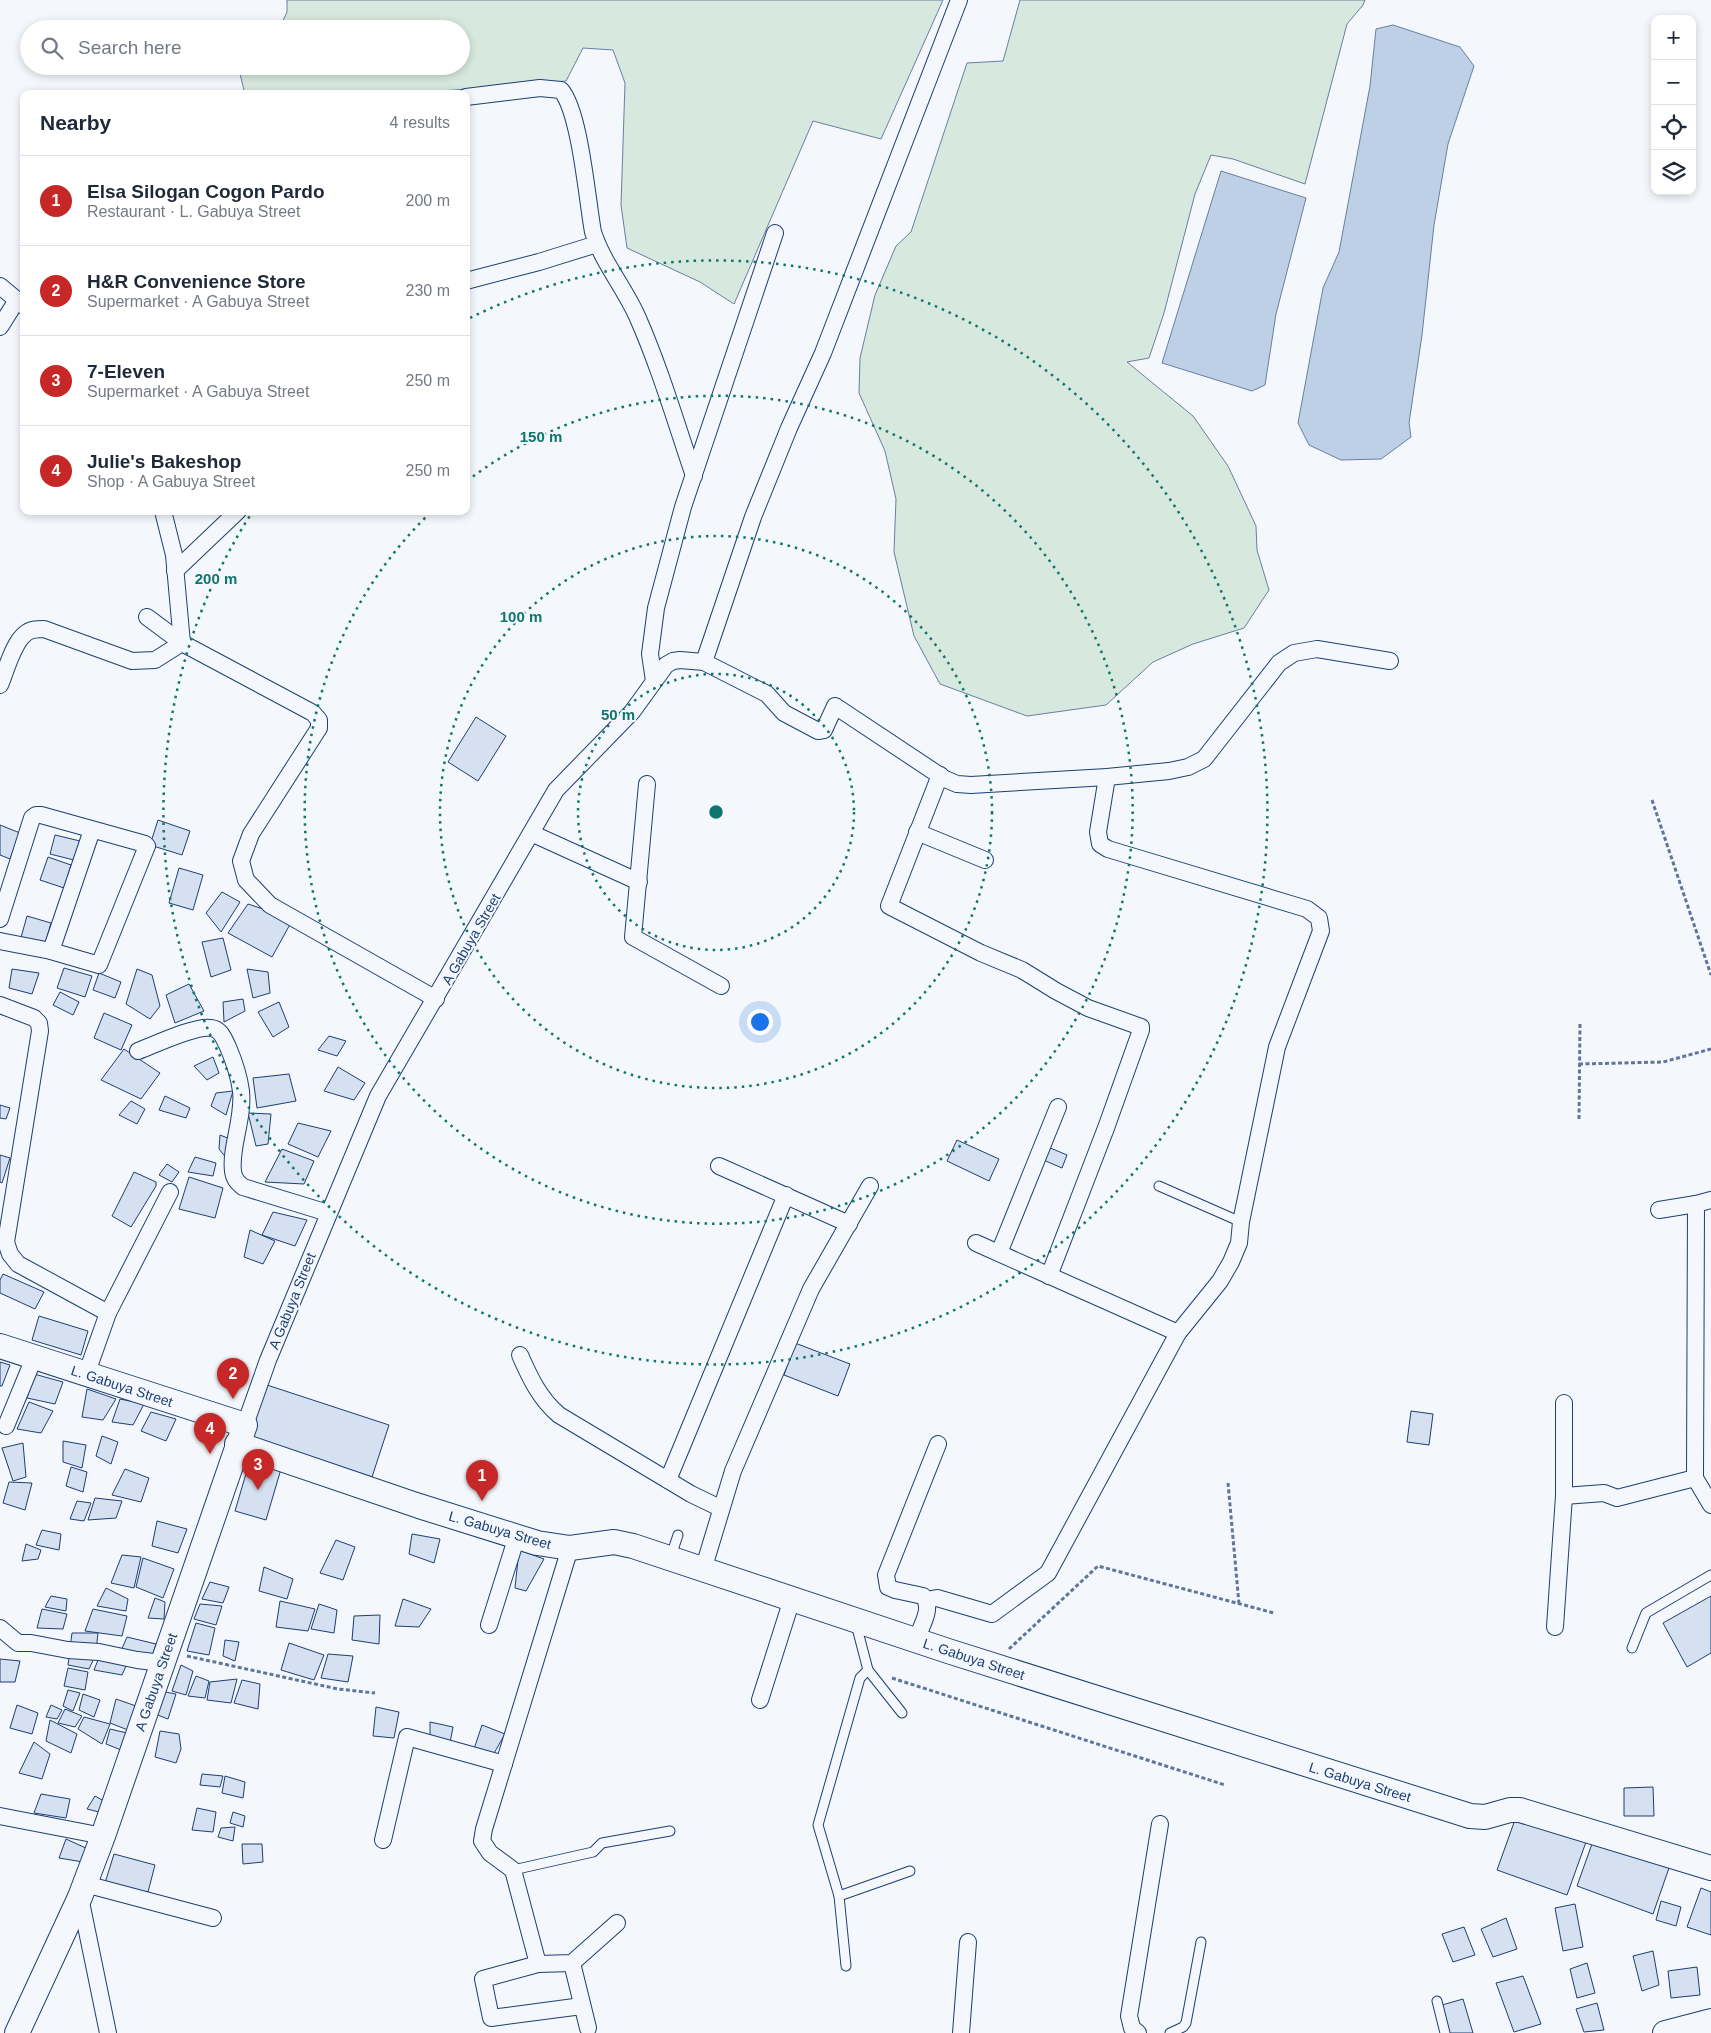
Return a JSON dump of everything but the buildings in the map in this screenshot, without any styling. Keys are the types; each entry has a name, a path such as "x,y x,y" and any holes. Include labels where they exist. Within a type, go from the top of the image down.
{"street":[{"path":"959,0 823,353 789,428 753,517 704,662 767,694 784,713 818,730 824,730 835,706 940,775 957,784 971,785 1107,777 1188,767 1204,759 1279,663 1294,653 1317,649 1390,661"},
{"path":"470,97 540,88 561,90 566,96 574,122 597,244 609,270 622,287 638,317 694,476"},
{"path":"654,681 650,654 656,608 683,507 776,232"},
{"path":"470,280 539,262 597,244"},
{"path":"0,286 20,303 0,328"},
{"path":"163,515 174,556 182,643"},
{"path":"175,571 234,515"},
{"path":"147,617 182,643 312,713 319,720 319,728 251,834 240,861 246,880 270,905 436,999"},
{"path":"0,685 18,642 24,634 32,630 44,629 132,661 155,660 182,643"},
{"name":"A Gabuya Street","path":"17,2033 82,1890 103,1836 268,1360 378,1096 556,790 632,712 666,665 672,661 704,662"},
{"path":"940,775 889,906 981,953 1022,970 1088,1008 1141,1027 1106,1128 1049,1276"},
{"path":"926,1600 936,1598 992,1614 1048,1573 1178,1333 1220,1282 1239,1243 1241,1222 1277,1046 1321,931 1319,918 1307,909 1108,849 1100,844 1098,832 1107,777"},
{"path":"647,784 639,882 632,937 721,986"},
{"path":"0,919 32,818 36,816 41,815 145,844 148,848 100,963 96,965 51,951 0,941"},
{"path":"51,951 92,830"},
{"path":"917,832 985,860"},
{"path":"531,833 639,882"},
{"path":"0,1005 34,1018 39,1023 40,1031 6,1242 10,1254 18,1264 108,1313"},
{"path":"138,1051 196,1030 210,1027 217,1029 231,1054 238,1073 241,1092 241,1113 232,1164 236,1182 243,1187 328,1213"},
{"path":"999,1253 1058,1106"},
{"path":"719,1166 850,1224"},
{"path":"703,1570 720,1508 733,1471 811,1289 850,1224 870,1186"},
{"path":"86,1375 108,1313 170,1192"},
{"path":"668,1480 786,1195"},
{"path":"1659,1210 1704,1202 1695,1478 1711,1505"},
{"path":"976,1243 1178,1333"},
{"name":"L. Gabuya Street","path":"0,1346 86,1375 241,1434 419,1506 537,1543 570,1548 614,1542 633,1546 992,1665 1470,1816 1485,1817 1510,1810 1520,1810 1711,1868"},
{"path":"520,1355 547,1404 559,1415 691,1494 720,1508"},
{"path":"6,1426 34,1358"},
{"path":"1555,1627 1564,1496 1564,1403"},
{"path":"916,1640 928,1609 926,1600 923,1596 888,1587 886,1575 938,1444"},
{"path":"1564,1496 1604,1493 1617,1498 1695,1478"},
{"path":"489,1625 517,1536"},
{"path":"538,1964 513,1870 490,1853 482,1841 484,1829 570,1548"},
{"path":"760,1700 792,1599"},
{"path":"0,1628 18,1643 99,1652 137,1660 164,1658"},
{"path":"383,1840 407,1737 504,1764"},
{"path":"0,1816 103,1836"},
{"path":"1138,2033 1132,2028 1129,2016 1160,1824"},
{"path":"108,2033 82,1890 213,1918"},
{"path":"582,2006 491,2018 483,1979 538,1964 572,1962 617,1923"},
{"path":"961,2033 968,1942"},
{"path":"572,1962 588,2028"},
{"path":"1666,2033 1711,2021"}],"lane":[{"path":"1159,1186 1241,1222"},
{"path":"670,1559 678,1535"},
{"path":"1632,1648 1646,1613 1711,1575"},
{"path":"854,1619 868,1670 902,1713"},
{"path":"846,1966 839,1896 818,1825 860,1678 868,1670"},
{"path":"513,1870 593,1852 602,1843 670,1831"},
{"path":"839,1896 910,1871"},
{"path":"1170,2033 1183,2027 1186,2023 1201,1942"},
{"path":"1438,2001 1445,2033"}],"path":[{"path":"1652,800 1711,975"},
{"path":"1578,1119 1580,1022"},
{"path":"1579,1064 1663,1062 1711,1049"},
{"path":"1228,1483 1239,1604"},
{"path":"992,1665 1098,1566 1274,1613"},
{"path":"164,1658 338,1689 375,1693"},
{"path":"868,1670 1224,1785"}],"shaded area":[{"path":"287,0 943,0 881,139 813,121 734,304 700,282 627,248 621,205 625,83 613,50 583,48 566,81 455,90 244,90 240,75 470,75 470,20 283,20 287,12"},
{"path":"1020,0 1365,0 1347,24 1305,184 1233,159 1211,155 1195,194 1164,313 1149,358 1127,362 1193,416 1228,466 1256,526 1257,550 1269,590 1244,628 1193,644 1153,662 1106,705 1027,716 940,684 914,636 894,552 896,499 885,451 859,393 860,358 875,295 896,246 911,232 967,63 1003,61"}],"water":[{"path":"1393,25 1460,47 1474,66 1448,144 1434,225 1422,335 1409,423 1411,437 1381,459 1341,460 1309,445 1298,423 1323,288 1339,252 1370,86 1376,29"},
{"path":"1221,171 1306,198 1276,314 1265,385 1252,391 1162,363"}],"place":[{"name":"H&R Convenience Store","path":"233,1399"},
{"name":"Julie's Bakeshop","path":"210,1454"},
{"name":"7-Eleven","path":"258,1490"},
{"name":"Elsa Silogan Cogon Pardo","path":"482,1501"}]}
